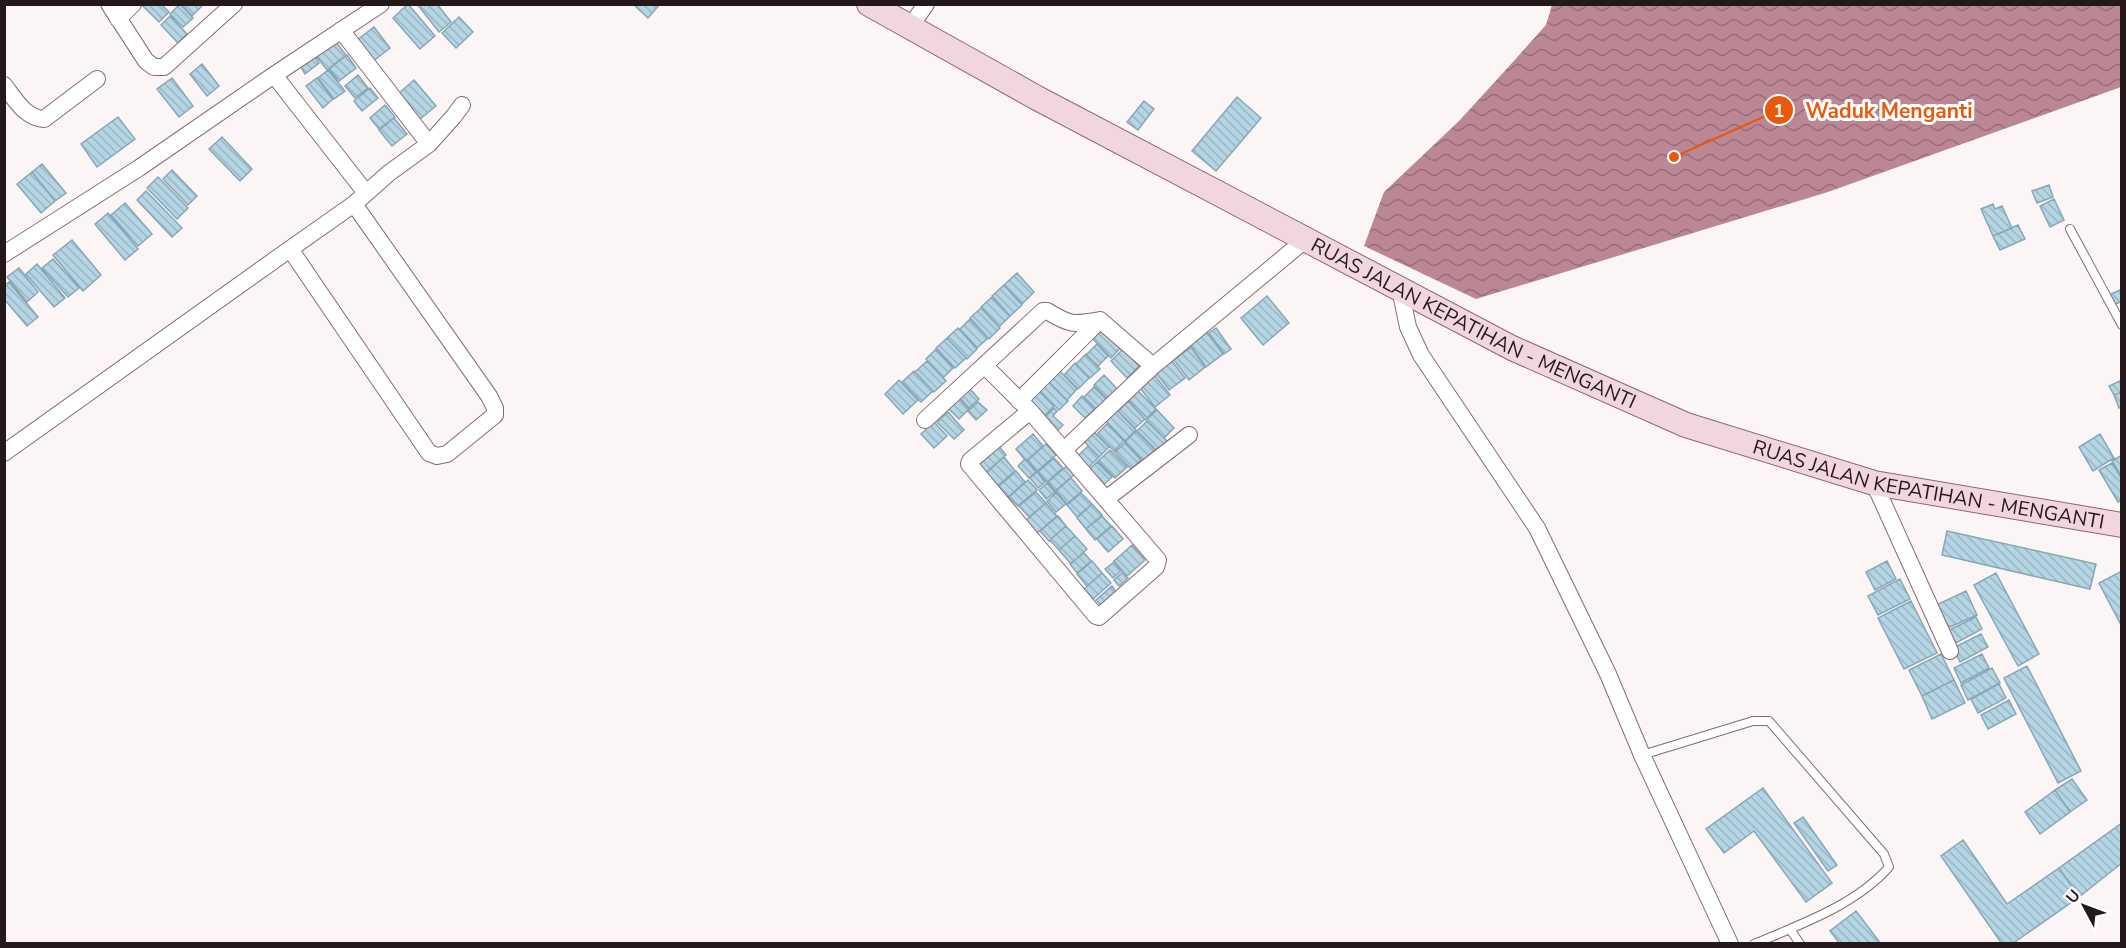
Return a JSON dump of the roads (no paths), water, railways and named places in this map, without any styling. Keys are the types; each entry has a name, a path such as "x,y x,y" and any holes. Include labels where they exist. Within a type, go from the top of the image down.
{"main road":[{"name":"RUAS JALAN KEPATIHAN - MENGANTI","path":"869,4 1037,98 1512,348 1686,425 1874,483 2121,525"}],"street":[{"path":"134,4 113,12 146,61 154,67 164,67 234,4"},
{"path":"4,254 139,168 381,4"},
{"path":"909,27 926,4"},
{"path":"341,30 429,144"},
{"path":"274,75 360,198 489,396 495,408 495,415 447,454 437,456 429,453 290,249"},
{"path":"4,85 26,112 35,118 44,119 97,79"},
{"path":"4,453 360,198 389,173 429,144 462,105"},
{"path":"1064,450 1153,366 1305,240"},
{"path":"1400,289 1408,327 1421,355 1537,528 1604,664 1642,755 1730,944"},
{"path":"925,420 1043,311 1047,310 1072,324 1100,320 1153,366"},
{"path":"985,366 1024,406 1064,450 1158,560 1158,564 1099,617 969,464 1024,406 1100,320"},
{"path":"1106,499 1189,435"},
{"path":"1874,483 1950,651"}],"lane":[{"path":"2070,228 2121,325"},
{"path":"1642,755 1753,721 1769,721 1884,854 1889,867 1881,876 1839,906 1754,944"},
{"path":"1790,929 1800,944"}],"water":[{"path":"1552,5 2121,5 2121,87 1828,192 1476,299 1364,246 1384,192 1459,121 1512,63 1546,25"}],"place":[{"name":"Waduk Menganti","path":"1674,157"}]}
